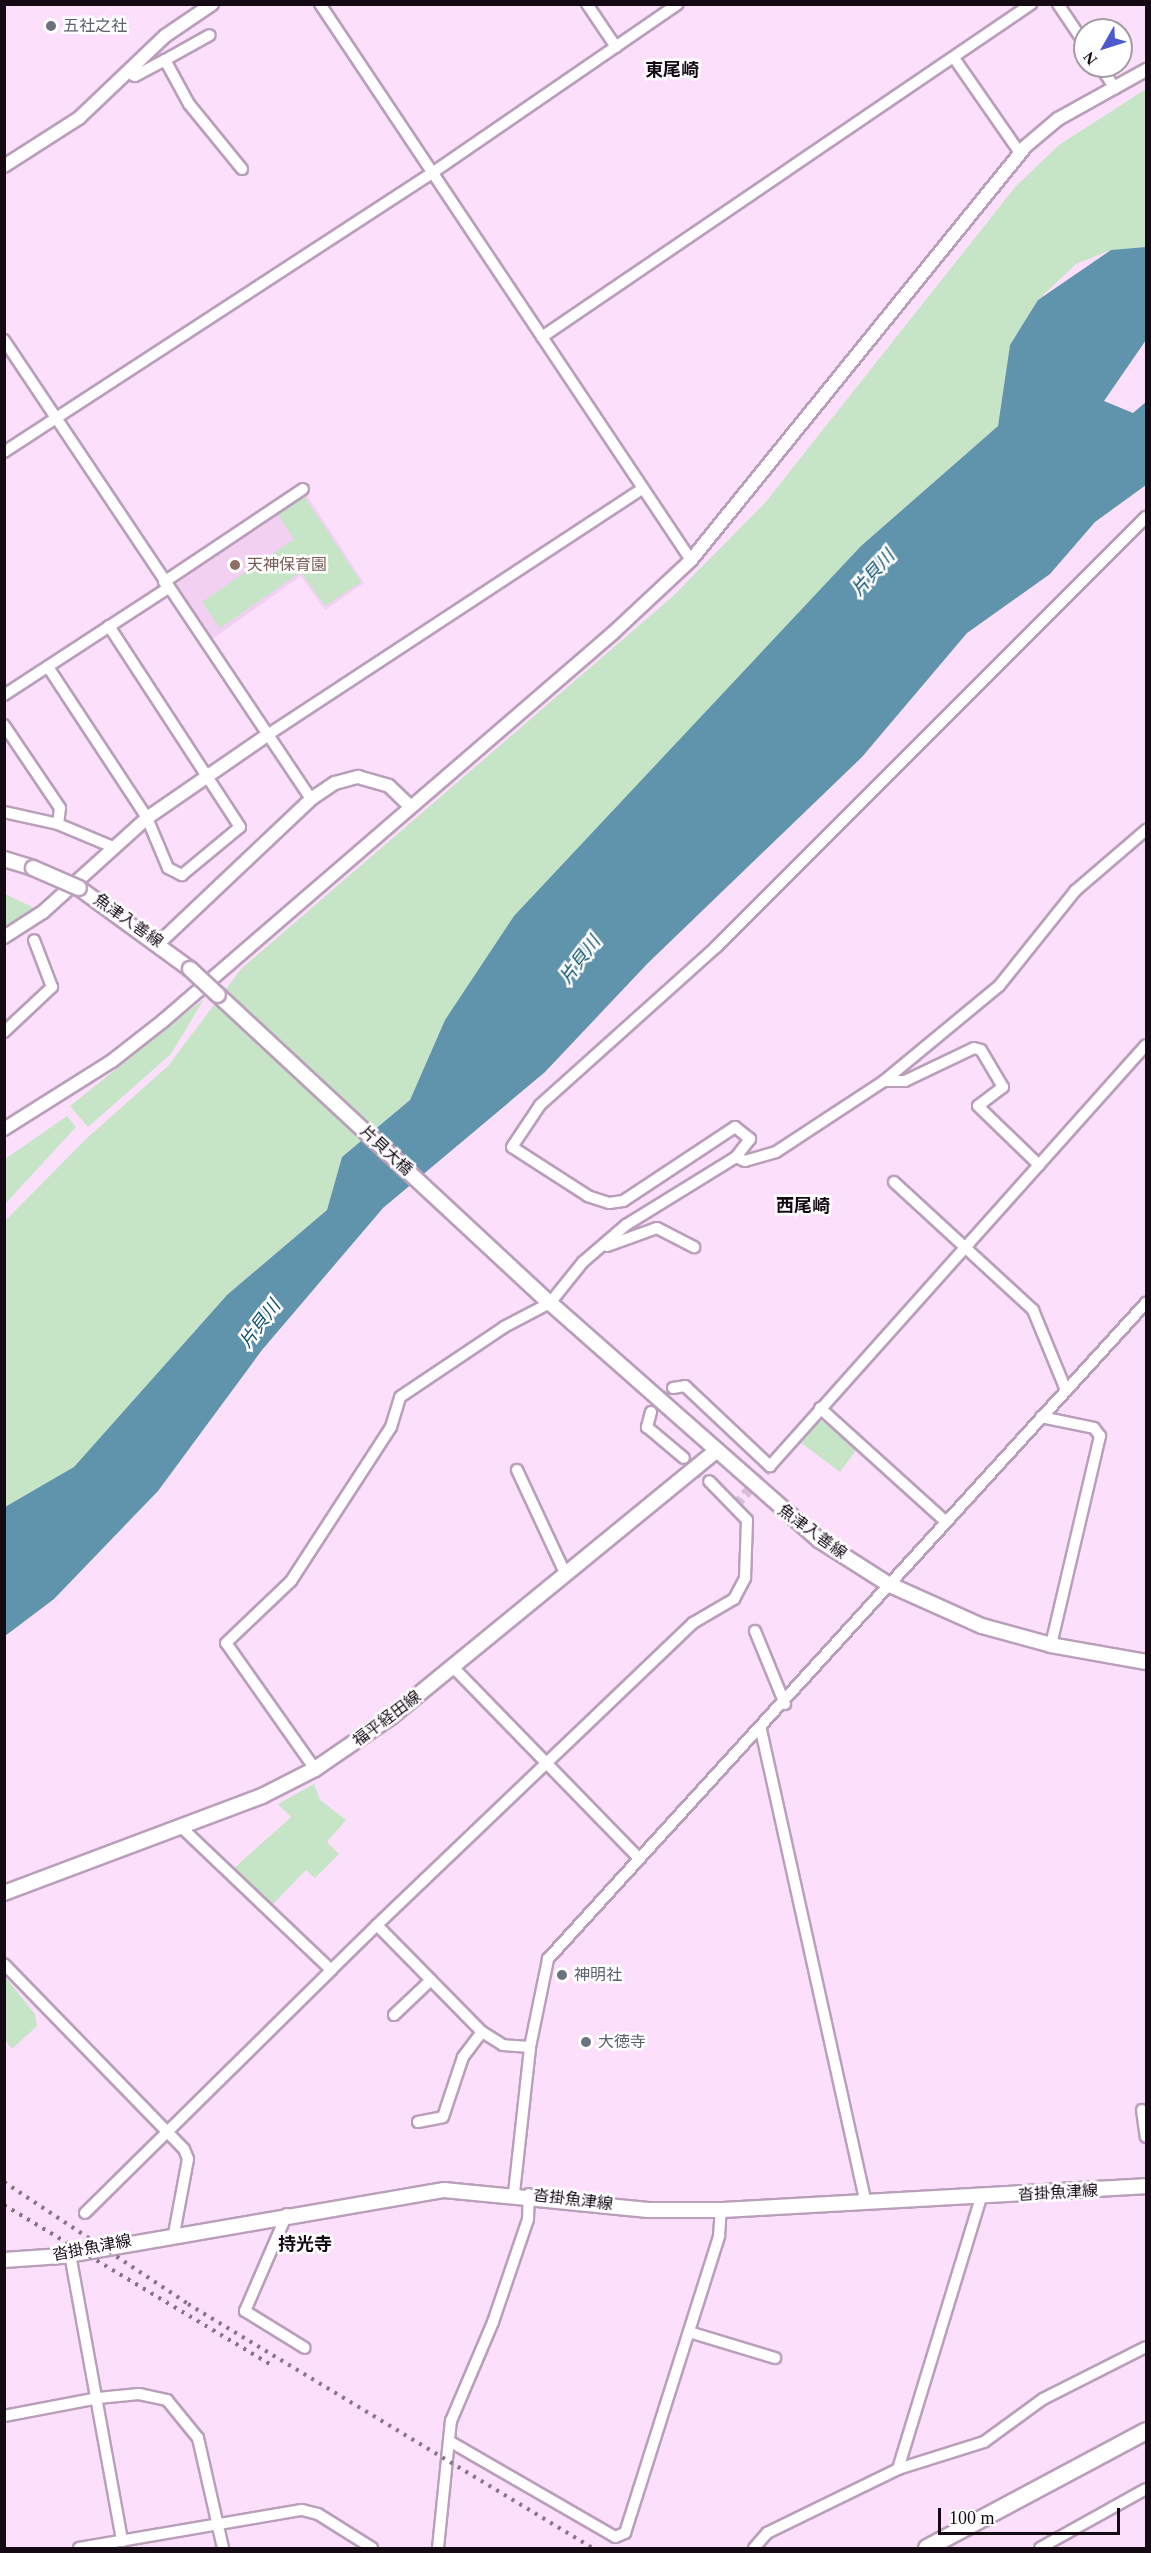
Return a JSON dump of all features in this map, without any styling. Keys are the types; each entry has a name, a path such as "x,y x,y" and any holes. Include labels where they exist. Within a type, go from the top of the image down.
{"highway":[{"path":"927,2548 1146,2430"}],"main road":[{"name":"魚津入善線","path":"4,859 33,868 79,888 160,942 234,1010"},
{"name":"片貝大橋","path":"234,1010 539,1293"},
{"name":"魚津入善線","path":"539,1293 715,1452 819,1540 888,1584 982,1626 1051,1645 1146,1662"},
{"name":"福平経田線","path":"4,1893 180,1826 315,1769 453,1667 715,1452"},
{"name":"沓掛魚津線","path":"4,2260 70,2254 400,2194 514,2193 648,2210 721,2210 1146,2186"}],"street":[{"path":"4,166 79,118 165,36 212,4"},
{"path":"320,4 691,560"},
{"path":"587,4 616,47"},
{"path":"4,452 432,173 678,4"},
{"path":"542,337 1031,4"},
{"path":"1058,4 1073,26"},
{"path":"127,72 135,76 210,35"},
{"path":"954,58 1020,153"},
{"path":"165,60 189,104 242,169"},
{"path":"4,1130 102,1068 163,1022 691,560 1020,153 1058,119 1146,70"},
{"path":"1108,78 1115,88"},
{"path":"4,340 266,736 311,799"},
{"path":"4,695 109,626 303,489"},
{"path":"4,937 43,912 113,846 206,775 642,489"},
{"path":"607,1246 626,1225 736,1157 750,1139 735,1126 623,1201 609,1203 588,1196 512,1147 540,1105 716,947 1146,517"},
{"path":"48,667 147,818 168,868 182,875 240,827 109,626"},
{"path":"4,726 60,808 58,824"},
{"path":"160,942 311,799 335,783 358,777 389,786 411,806"},
{"path":"4,812 58,824 113,846"},
{"path":"736,1157 745,1161 776,1152 884,1081 999,986 1007,969 1075,891 1146,830"},
{"path":"4,1032 52,987 34,940"},
{"path":"673,1388 685,1386 770,1466 1146,1045"},
{"path":"884,1081 905,1082 974,1048 981,1050 1003,1087 978,1106 1039,1165"},
{"path":"894,1182 1033,1310 1066,1390"},
{"path":"315,1769 226,1643 291,1581 391,1427 400,1397 504,1327 550,1304 583,1262 607,1246 657,1228 694,1247"},
{"path":"514,2193 530,2047 548,1959 639,1858 785,1704 944,1520 1146,1303"},
{"path":"820,1408 944,1520"},
{"path":"651,1412 647,1427 684,1458"},
{"path":"1041,1417 1094,1428 1100,1436 1051,1645"},
{"path":"517,1470 566,1575"},
{"path":"85,2213 546,1761 693,1623 734,1599 745,1578 747,1520 710,1481"},
{"path":"755,1631 785,1704"},
{"path":"453,1667 639,1858"},
{"path":"761,1730 866,2203"},
{"path":"180,1826 331,1970"},
{"path":"377,1925 482,2032 503,2044 530,2047"},
{"path":"4,1964 166,2132 188,2159 174,2234"},
{"path":"394,2015 431,1980"},
{"path":"418,2122 443,2117 463,2057 482,2032"},
{"path":"1142,2110 1146,2137"},
{"path":"438,2548 451,2421 528,2220 529,2194"},
{"path":"898,2469 981,2197"},
{"path":"449,2441 615,2537 625,2533 719,2236 721,2210"},
{"path":"287,2214 245,2311 305,2348"},
{"path":"70,2254 98,2398 122,2541"},
{"path":"689,2332 775,2358"},
{"path":"754,2548 767,2533 898,2469 984,2442 1043,2399 1146,2347"},
{"path":"4,2416 98,2398 139,2394 167,2400 187,2419 198,2438 223,2548"},
{"path":"1040,2548 1146,2489"},
{"path":"79,2548 311,2511 372,2548"}],"shaded area":[{"path":"304,491 364,583 325,610 301,576 211,640 172,582"}],"green space":[{"path":"1146,89 1146,247 1111,250 1076,264 1038,300 1010,345 998,426 861,546 648,777 445,1020 410,1100 342,1157 327,1210 227,1295 74,1468 5,1507 4,1222 87,1138 168,1066 241,969 672,597 764,504 1016,186 1059,145"},
{"path":"304,496 361,582 325,606 301,572 220,628 202,602 294,539 278,515"},
{"path":"5,894 43,912 5,937"},
{"path":"204,999 171,1054 88,1127 70,1106"},
{"path":"67,1116 76,1127 5,1204 5,1159"},
{"path":"818,1418 858,1448 840,1472 800,1442"},
{"path":"314,1784 320,1800 346,1820 327,1842 339,1854 315,1878 306,1870 272,1905 233,1869 291,1817 278,1804"},
{"path":"5,1977 35,2014 37,2026 12,2049 5,2040"}],"water":[{"name":"片貝川","path":"1146,247 1146,340 1104,401 1133,413 1146,402 1146,485 1095,522 1050,574 967,633 862,757 648,963 545,1072 383,1208 262,1350 158,1491 54,1599 5,1636 5,1507 74,1467 227,1295 327,1210 342,1157 410,1100 445,1020 514,916 861,546 998,426 1010,345 1038,300 1111,250"}],"tunnel":[{"path":"651,1412 673,1388"},
{"path":"684,1458 709,1481"},
{"path":"735,1506 770,1466"}],"railway":[{"path":"4,2182 188,2304 592,2548"},
{"path":"4,2205 273,2366"}],"place":[{"name":"五社之社","path":"51,26"},
{"name":"天神保育園","path":"235,565"},
{"name":"神明社","path":"562,1975"},
{"name":"大徳寺","path":"586,2042"}],"district":[{"name":"東尾崎","path":"672,70"},
{"name":"西尾崎","path":"803,1206"},
{"name":"持光寺","path":"305,2244"}]}
